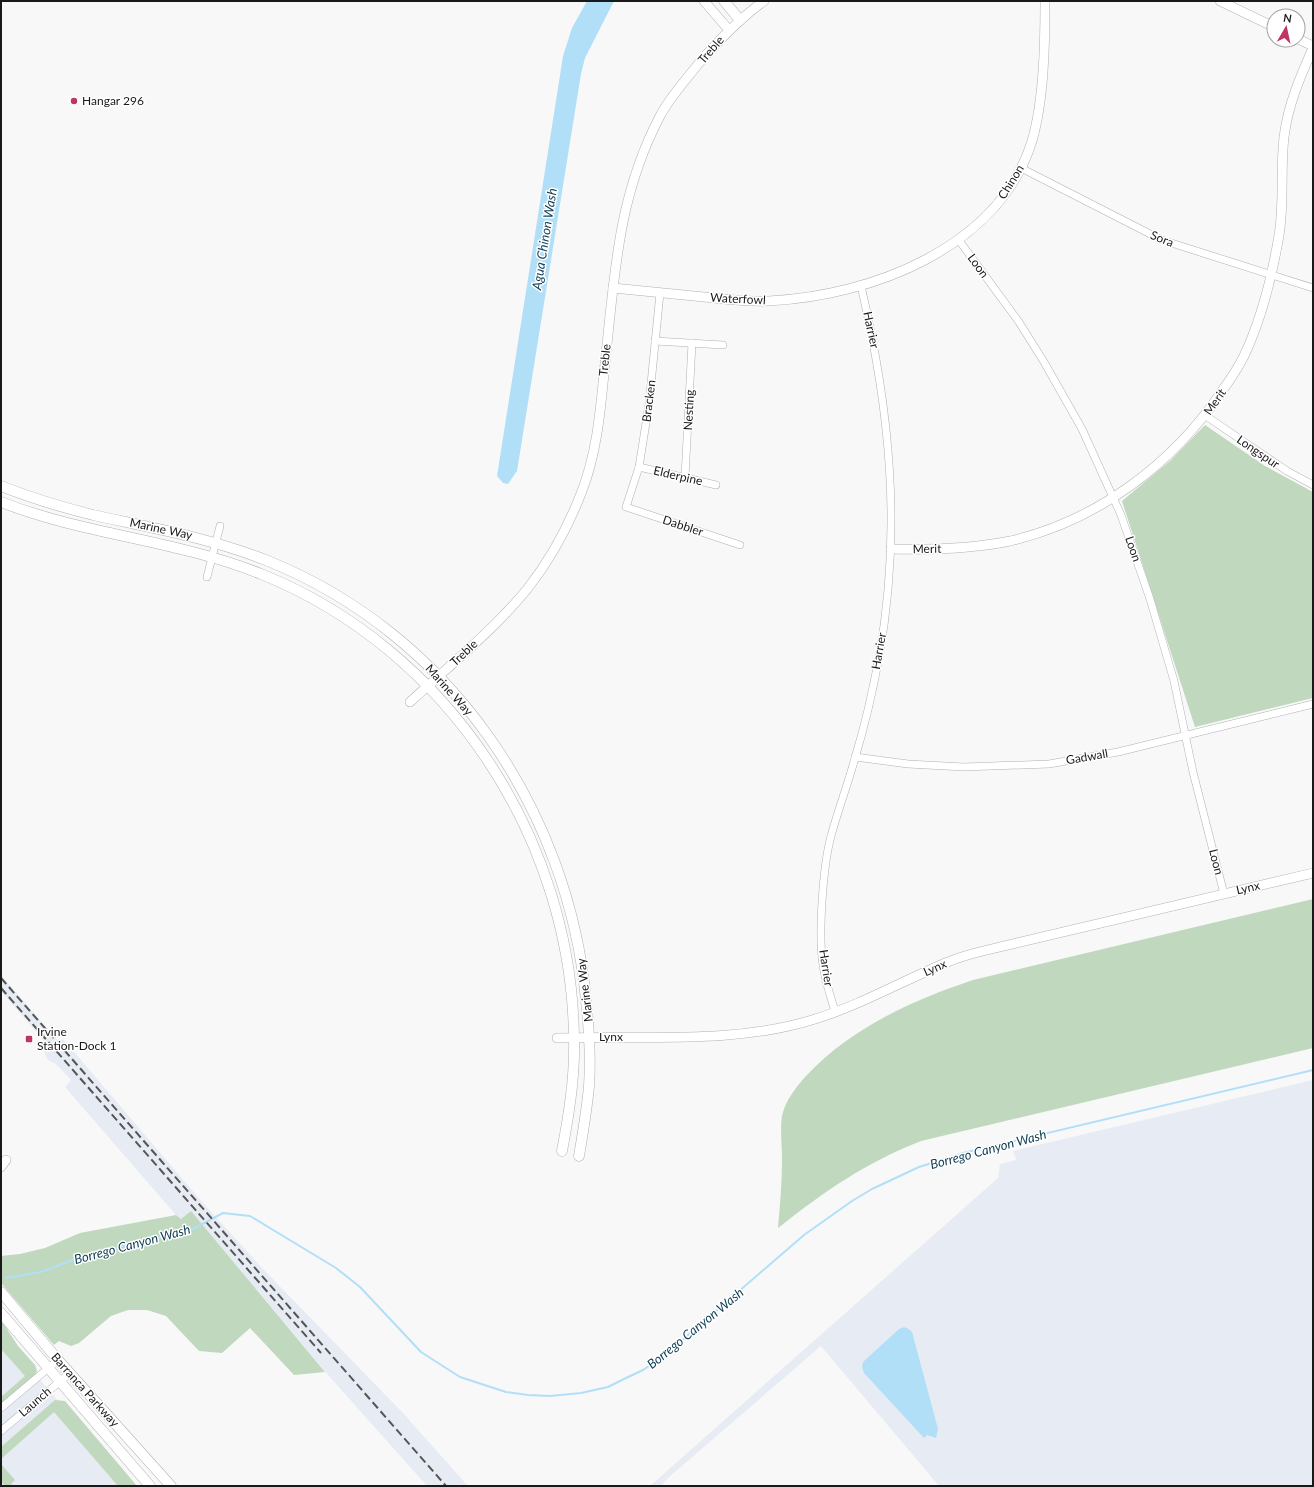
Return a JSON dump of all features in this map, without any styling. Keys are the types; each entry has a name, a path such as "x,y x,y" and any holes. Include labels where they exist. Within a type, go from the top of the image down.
{"main road":[{"path":"724,1 740,20"},
{"name":"Marine Way","path":"1,486 92,514 216,542 291,571 350,604 384,628 438,676 468,708 500,752 535,813 562,880 576,931 584,972 589,1037 589,1084 579,1156"},
{"name":"Marine Way","path":"1,502 54,519 212,556 285,584 337,613 374,639 441,699 476,743 504,784 538,855 558,914 568,965 574,1037 572,1090 562,1151"},
{"name":"Barranca Parkway","path":"1,1292 58,1360 171,1486"},
{"name":"Barranca Parkway","path":"1,1313 150,1486"}],"street":[{"path":"704,1 729,30"},
{"name":"Treble","path":"410,702 488,630 528,588 552,552 582,492 592,458 598,427 618,241 626,205 639,162 660,115 687,78 729,30 764,1"},
{"name":"Chinon","path":"861,286 920,264 958,239 996,205 1021,168 1032,141 1038,117 1045,40 1045,1"},
{"path":"1220,1 1266,23"},
{"name":"Merit","path":"891,549 950,549 1010,540 1042,531 1077,518 1147,475 1180,444 1206,416 1243,358 1260,317 1279,239 1284,138 1287,120 1301,74 1313,47"},
{"name":"Sora","path":"1021,168 1162,240 1313,288"},
{"name":"Loon","path":"958,239 1019,322 1044,362 1082,430 1122,515 1150,599 1174,680 1193,772 1224,894"},
{"name":"Waterfowl","path":"613,288 741,301 768,301 798,299 861,286"},
{"name":"Harrier","path":"835,1012 822,959 824,886 830,838 856,757 879,657 886,610 891,549 891,486 888,433 874,344 861,286"},
{"name":"Bracken","path":"626,507 639,467 649,404 660,293"},
{"path":"655,341 724,345"},
{"name":"Nesting","path":"685,477 692,344"},
{"name":"Longspur","path":"1206,416 1287,471 1313,485"},
{"name":"Elderpine","path":"639,467 716,485"},
{"name":"Dabbler","path":"626,507 740,545"},
{"path":"207,577 220,526"},
{"name":"Gadwall","path":"856,757 908,764 950,766 1023,766 1099,756 1313,704"},
{"name":"Lynx","path":"557,1038 721,1036 792,1026 835,1012 950,961 983,951 1313,873"},
{"name":"Launch","path":"1,1408 58,1360"},
{"name":"Launch","path":"1,1432 70,1373"}],"shaded area":[{"path":"1,975 59,1042 63,1039 202,1202 263,1269 402,1412 468,1486 427,1486 329,1376 191,1212 181,1219 176,1215 65,1087 71,1080 56,1064 48,1060 44,1052 46,1051 47,1053 51,1049 1,991"},
{"path":"1313,1080 1313,1486 939,1486 821,1346 669,1477 661,1486 650,1486 998,1178 1000,1164 1016,1160 1013,1151"},
{"path":"4,1338 131,1486 1,1486 1,1341"}],"green space":[{"path":"1205,425 1265,466 1313,492 1313,698 1195,727 1122,501 1171,460"},
{"path":"1313,899 1313,1048 921,1141 864,1168 829,1190 778,1228 782,1176 781,1121 783,1110 788,1100 807,1075 824,1058 843,1043 884,1017 906,1006 973,980"},
{"path":"191,1211 325,1372 294,1375 250,1328 222,1353 199,1351 166,1316 147,1310 128,1310 111,1316 79,1343 71,1346 59,1341 54,1345 1,1283 1,1256 20,1254 45,1248 80,1233 176,1215 181,1219"},
{"path":"1,1320 18,1346 35,1365 37,1371 34,1378 1,1406 1,1397 25,1376 1,1349"},
{"path":"55,1400 65,1401 137,1486 118,1486 54,1412 1,1459 1,1447"},
{"path":"1,1464 15,1480 11,1484 12,1486 5,1486 1,1481"}],"water":[{"name":"Agua Chinon Wash","path":"587,1 614,1 585,58 581,74 517,471 508,484 503,483 497,476 563,56 572,28"},
{"path":"904,1327 912,1332 938,1429 936,1438 927,1435 924,1438 864,1373 862,1367 863,1362 899,1329"}],"waterway":[{"name":"Borrego Canyon Wash","path":"6,1278 41,1272 83,1256 191,1230 223,1213 250,1216 336,1268 360,1287 421,1352 460,1377 506,1392 528,1395 550,1396 581,1393 608,1387 643,1370 665,1355 804,1235 852,1201 872,1189 919,1167 963,1153 1313,1070"}],"railway":[{"path":"1,978 446,1486"},
{"path":"1,988 321,1353"}],"place":[{"name":"Hangar 296","path":"74,101"},
{"name":"Irvine Station-Dock 1","path":"29,1039"}]}
